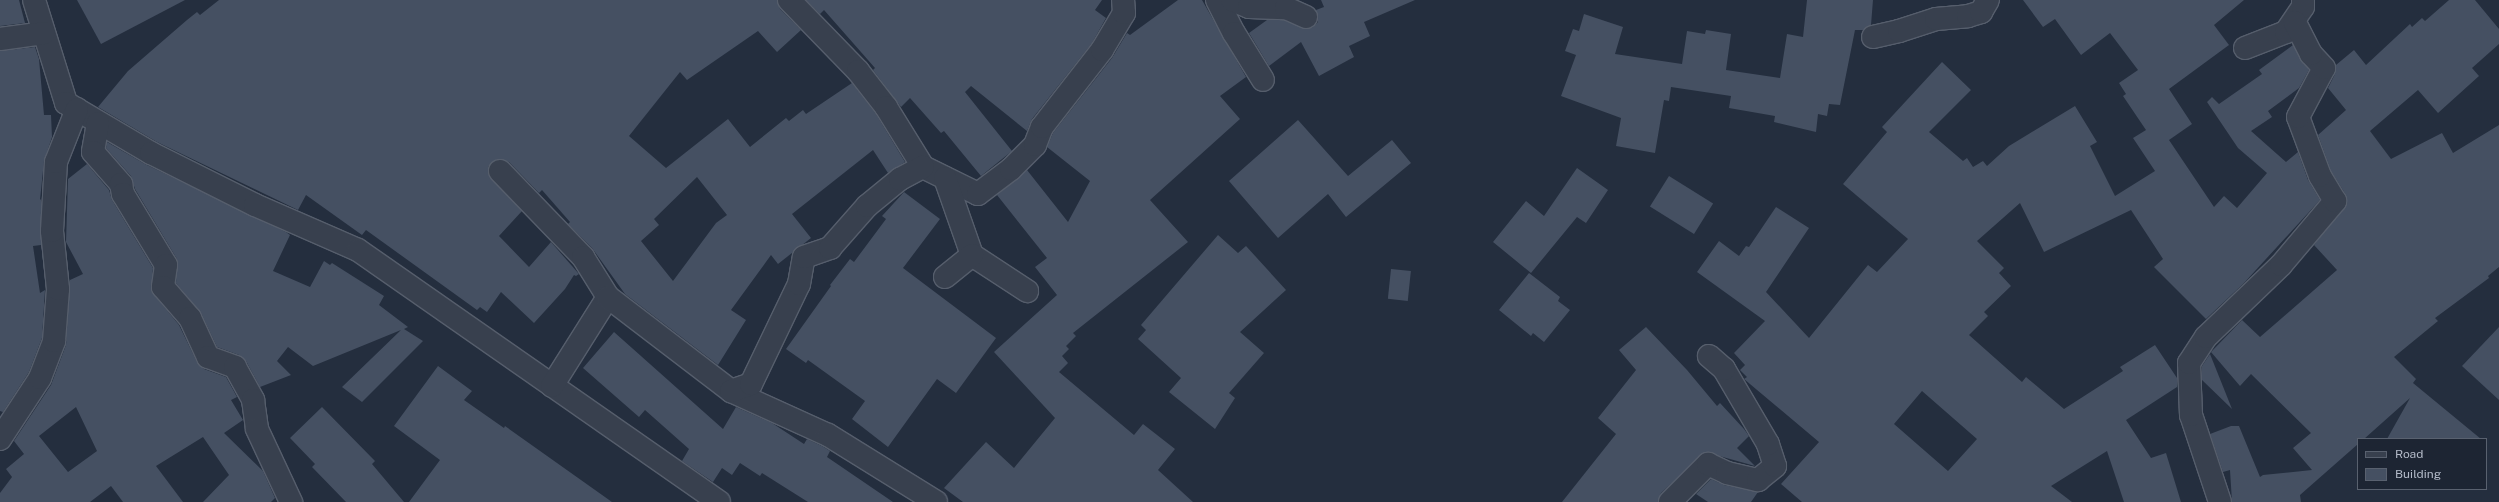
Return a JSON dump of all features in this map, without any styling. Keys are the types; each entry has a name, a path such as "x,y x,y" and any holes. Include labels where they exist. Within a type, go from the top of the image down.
{"street":[{"path":"34,0 66,103 151,153 255,205 358,250 719,502"},
{"path":"789,0 858,71 886,107 923,167 978,194 1011,169 1035,145 1050,116 1102,50 1124,13 1123,0"},
{"path":"1217,0 1234,33 1263,80"},
{"path":"1232,0 1249,7 1286,8 1306,17"},
{"path":"1873,37 1899,31 1936,19 1954,19 1975,14 1981,12 1988,0"},
{"path":"2245,48 2286,32 2295,22 2303,7 2303,0"},
{"path":"2220,502 2191,415 2189,363 2206,337 2282,264 2334,201 2320,176 2298,117 2324,68 2312,54 2295,22"},
{"path":"0,39 44,34"},
{"path":"0,438 40,378 54,341 58,289 52,231 56,162 76,109"},
{"path":"98,123 93,152 121,184 123,194 166,265 163,287 190,318 208,357 235,367 253,400 257,429 291,502"},
{"path":"731,391 751,384 799,284 804,257 830,248 867,206 900,179 923,167"},
{"path":"500,171 583,257 608,297 731,391 828,435 936,502"},
{"path":"945,178 972,254 1027,291"},
{"path":"945,277 972,254"},
{"path":"552,386 608,297"},
{"path":"1670,502 1708,464 1727,473 1758,480 1775,466 1768,444 1724,369 1709,356"}],"building":[{"path":"0,0 19,0 25,23 0,26"},
{"path":"77,0 185,0 101,44"},
{"path":"219,0 777,0 780,9 801,30 777,52 758,31 687,80 680,72 629,136 666,168 728,119 750,147 786,118 789,121 803,110 806,114 852,83 876,114 905,162 888,173 873,150 792,214 811,238 778,264 771,255 731,310 746,320 718,365 625,294 592,248 568,224 570,222 542,190 539,193 509,162 497,159 488,167 488,174 522,211 499,236 529,267 551,242 579,274 576,276 574,275 565,289 534,323 501,292 487,312 480,307 477,310 366,230 362,235 306,195 298,210 157,142 98,107 128,71 197,12 200,15","holes":["697,177 727,215 716,223 673,281 641,241 659,225 654,219"]},
{"path":"806,0 1102,0 1095,10 1106,18 1092,43 1032,119 1027,131 971,86 965,92 1012,151 981,176 944,131 941,133 910,98 901,107 873,70 875,68 824,10 820,14"},
{"path":"1178,0 1202,0 1246,77 1220,96 1240,119 1150,200 1188,242 1073,333 1076,336 1066,346 1069,349 1062,356 1068,363 1059,372 1134,435 1143,424 1175,449 1158,470 1193,502 963,502 944,488 986,442 1014,468 1055,418 994,352 1057,295 1035,267 1047,258 997,195 1027,170 1068,222 1090,181 1047,147 1053,133 1112,58 1127,33 1130,35"},
{"path":"1321,0 1415,0 1364,22 1370,36 1349,46 1354,57 1319,76 1301,42 1269,66 1249,33 1267,20 1283,20 1307,29 1313,27 1318,22 1316,10 1324,7"},
{"path":"1807,0 1873,0 1871,25 1863,30 1855,30 1840,105 1829,104 1827,116 1818,114 1816,132 1774,122 1775,116 1729,108 1731,96 1671,87 1669,101 1664,100 1655,153 1616,146 1621,118 1561,96 1576,55 1565,51 1573,29 1579,31 1584,14 1623,27 1615,54 1682,64 1687,31 1705,34 1706,30 1731,34 1726,70 1780,78 1787,34 1803,37"},
{"path":"2023,0 2244,0 2214,25 2229,45 2169,89 2192,124 2169,140 2214,207 2224,196 2237,208 2267,173 2238,148 2207,102 2212,97 2219,104 2262,74 2259,70 2293,45 2309,70 2299,88 2268,111 2272,117 2251,131 2286,162 2298,152 2308,180 2320,200 2244,283 2206,319 2154,267 2163,259 2131,210 2044,252 2020,203 1977,241 2004,268 1999,273 2011,286 1984,312 1988,316 1969,335 2022,382 2026,377 2064,409 2123,371 2120,367 2155,345 2177,378 2177,387 2126,420 2151,458 2166,453 2181,502 2124,502 2107,451 2051,486 2072,502 1802,502 1781,484 1819,442 1744,379 1747,377 1740,370 1745,365 1734,353 1765,321 1697,272 1719,241 1739,256 1746,246 1749,247 1776,207 1809,228 1766,292 1809,338 1868,265 1877,272 1908,239 1843,184 1887,132 1882,127 1942,62 1971,90 1929,132 1963,161 1967,158 1973,167 1983,161 1987,166 2009,146 2075,106 2097,142 2090,146 2115,196 2155,171 2133,138 2146,130 2123,96 2126,94 2119,83 2138,70 2110,33 2081,55 2055,19 2043,27","holes":["1922,391 1977,439 1948,471 1894,424"]},
{"path":"2449,0 2475,0 2499,29 2499,44 2472,68 2479,76 2438,113 2418,90 2370,131 2391,159 2442,133 2453,153 2499,125 2499,267 2488,276 2489,278 2435,318 2438,321 2394,357 2416,379 2413,383 2480,438 2388,438 2410,398 2365,438 2357,438 2357,445 2300,495 2301,502 2232,502 2230,470 2223,472 2210,434 2231,426 2239,426 2260,477 2263,475 2312,470 2293,448 2311,433 2251,374 2240,386 2211,352 2242,320 2260,337 2337,270 2314,245 2347,202 2346,195 2331,171 2318,135 2346,110 2328,88 2335,74 2336,65 2354,50 2366,65 2410,24 2412,27 2422,18 2425,21"},
{"path":"35,47 39,59 44,115 51,115 52,137 44,161 40,200 41,199 41,245 33,246 40,293 45,290 42,338 29,372 3,412 0,411 0,51"},
{"path":"1298,120 1348,176 1392,140 1411,163 1346,217 1328,194 1278,238 1229,181"},
{"path":"107,142 145,164 290,235 273,271 310,287 324,261 330,265 332,263 384,296 379,305 408,327 404,329 423,341 362,402 342,387 401,330 313,366 288,347 277,361 291,375 260,387 246,361 239,355 217,347 201,313 176,283 177,259 135,189 131,176 106,148"},
{"path":"87,164 109,190 112,200 153,268 151,291 179,325 197,362 204,369 226,377 237,397 231,400 243,420 224,433 263,471 275,498 271,502 203,502 229,475 203,437 156,466 183,502 123,502 111,486 90,502 0,502 0,493 12,477 6,469 24,454 14,441 51,385 66,345 70,280 83,274 66,242 68,179","holes":["76,407 97,451 68,472 39,436"]},
{"path":"1577,168 1608,190 1586,223 1577,217 1531,273 1493,242 1526,201 1544,216"},
{"path":"1669,176 1713,204 1694,234 1650,207"},
{"path":"904,192 940,219 903,268 996,338 956,393 937,379 888,447 852,419 865,401 808,360 806,363 786,349 831,286 830,285 850,259 854,262 886,219 882,216"},
{"path":"1218,235 1238,253 1246,246 1286,290 1240,332 1264,353 1229,393 1235,398 1215,429 1169,392 1181,378 1138,339 1146,330 1141,325"},
{"path":"1391,269 1411,271 1408,301 1388,299"},
{"path":"1529,273 1560,297 1558,301 1570,310 1544,342 1533,333 1531,336 1499,310"},
{"path":"1646,327 1687,370 1717,406 1720,403 1744,429 1749,436 1737,448 1755,466 1705,452 1661,493 1658,502 1562,502 1616,434 1598,418 1636,370 1619,350"},
{"path":"2499,327 2499,400 2462,366"},
{"path":"614,332 723,429 736,407 772,423 804,444 807,439 822,446 830,451 827,457 893,502 808,502 762,473 760,476 740,463 732,475 722,468 713,482 682,461 689,449 645,410 639,417 583,368"},
{"path":"2210,354 2232,409 2202,380 2202,366"},
{"path":"438,366 472,391 464,400 504,428 505,426 612,502 409,502 440,460 394,426"},
{"path":"322,407 375,461 372,464 404,502 346,502 312,467 315,464 290,438"},
{"path":"1711,479 1724,485 1758,492 1751,502 1708,502 1696,494"}]}
